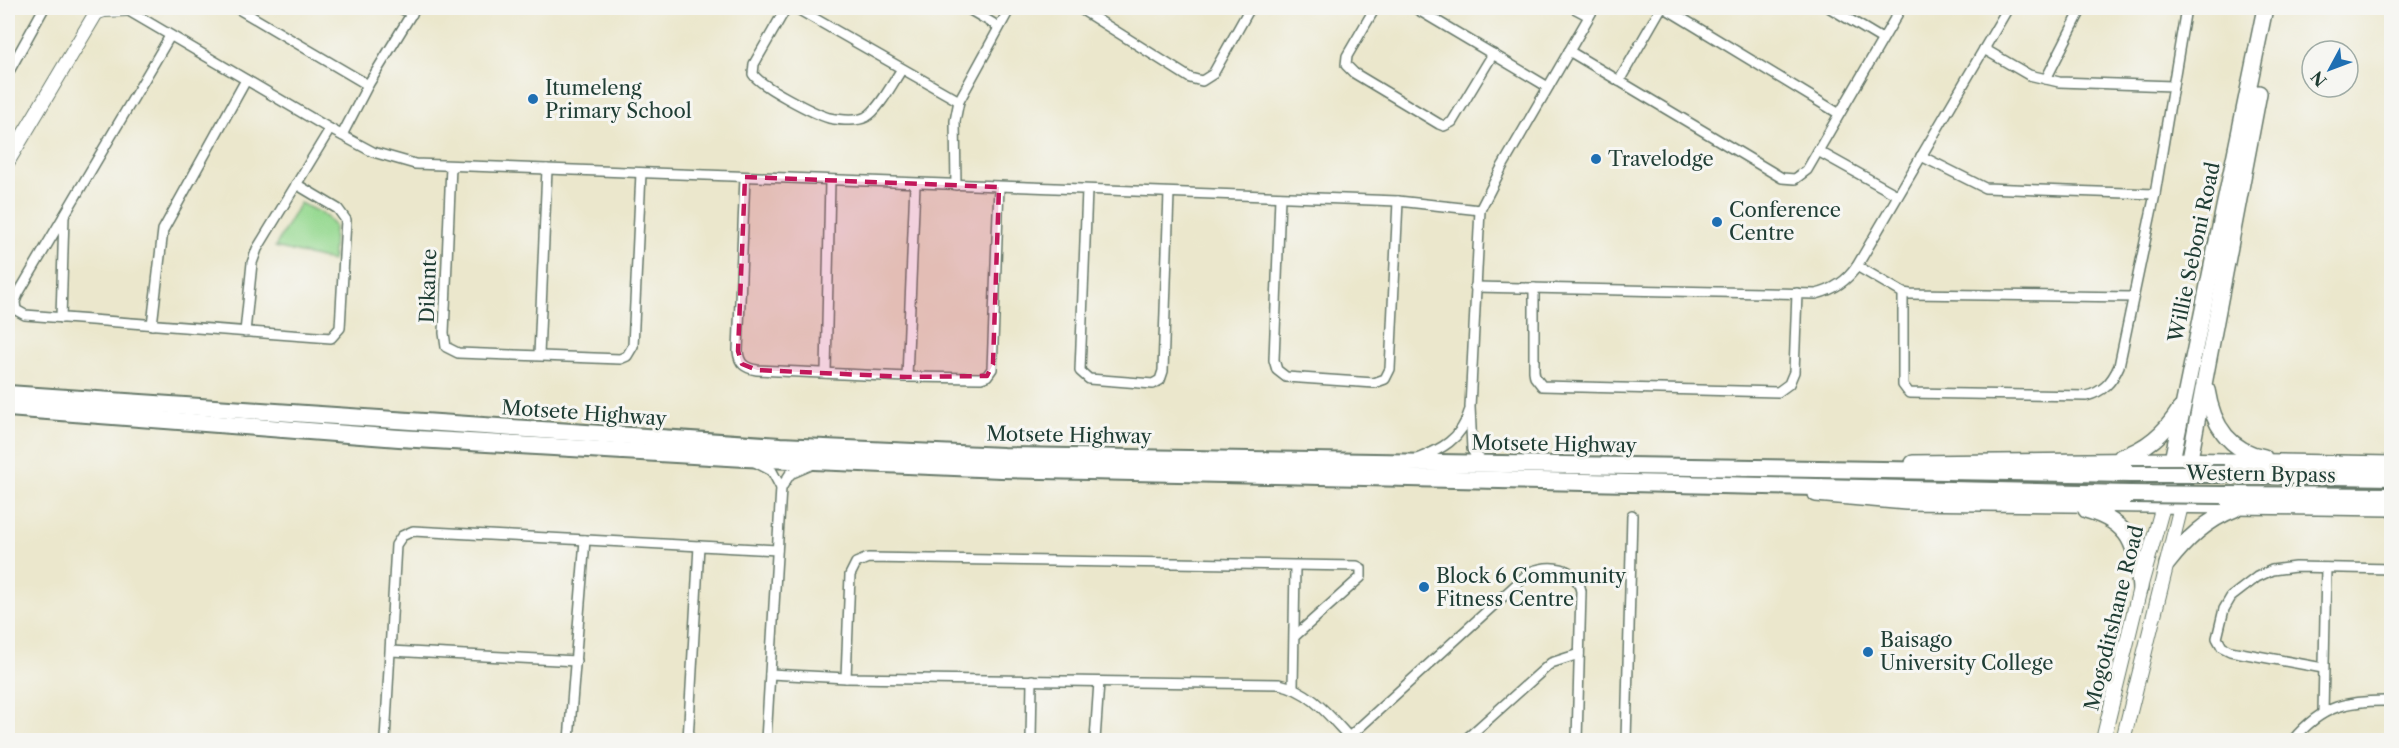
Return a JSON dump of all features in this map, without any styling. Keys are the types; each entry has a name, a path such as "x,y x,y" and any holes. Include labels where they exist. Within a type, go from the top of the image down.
{"highway":[{"name":"Motsete Highway","path":"8,394 780,446 1003,456 2131,474"},
{"name":"Motsete Highway","path":"8,408 399,438 822,462 1001,469 2130,494"},
{"name":"Western Bypass","path":"2131,474 2391,477"},
{"name":"Western Bypass","path":"2130,494 2391,496"}],"main road":[{"path":"8,161 94,10 126,8"},
{"name":"Willie Seboni Road","path":"2163,506 2265,8"},
{"name":"Willie Seboni Road","path":"2181,506 2276,8"},
{"path":"2205,378 2210,411 2227,440 2256,456 2291,462"},
{"path":"2106,461 2131,454 2153,441 2171,423 2185,399"},
{"path":"1826,469 1889,463 2172,460 2391,464"},
{"path":"1708,485 1906,502 2391,508"},
{"path":"2069,505 2102,515 2127,532 2137,560 2140,588"},
{"name":"Mogoditshane Road","path":"2103,741 2140,588 2163,506"},
{"name":"Mogoditshane Road","path":"2123,741 2181,506"},
{"path":"2166,564 2200,528 2220,515 2241,507"}],"street":[{"path":"8,74 44,8"},
{"path":"126,8 330,129 390,158 415,164 1398,201 1480,210"},
{"path":"237,8 368,85"},
{"path":"342,135 368,85 413,11 400,8"},
{"path":"786,8 754,64 753,74 761,83 821,115 856,120 867,116 875,109 902,69"},
{"path":"796,8 959,100"},
{"path":"967,8 999,27"},
{"path":"956,185 955,121 959,100 1010,8"},
{"path":"1079,8 1190,78 1202,81 1213,74 1245,9"},
{"path":"1375,8 1347,56 1346,65 1354,73 1444,126 1452,122 1493,54"},
{"path":"1415,8 1548,87"},
{"path":"1488,464 1479,459 1472,449 1470,407 1480,210 1502,167 1592,12 1574,8"},
{"path":"1619,81 1663,8 1838,113"},
{"path":"1830,8 1882,39"},
{"path":"1569,51 1782,178 1795,179 1807,170 1901,8"},
{"path":"1475,287 1816,294 1827,291 1851,275 1857,266 2008,8"},
{"path":"2046,79 2082,8"},
{"path":"1903,293 1903,385 1912,395 2086,396 2095,394 2112,380 2119,366 2155,194 2186,8"},
{"path":"170,36 64,213 15,302 16,310 25,315 326,339 334,337 340,328 346,220 338,209 296,184"},
{"path":"1984,49 2030,75 2046,79 2077,83 2173,86"},
{"path":"152,325 163,230 246,80"},
{"path":"245,332 254,256 330,129"},
{"path":"1818,151 1897,195"},
{"path":"1921,156 1985,188 2155,194"},
{"name":"Dikante","path":"451,166 444,333 446,347 458,353 539,355"},
{"path":"547,169 539,355 620,359 631,352 633,341 641,173"},
{"path":"745,177 738,359 748,369 907,377 981,378 987,376 992,369 999,187"},
{"path":"826,373 830,180"},
{"path":"907,377 915,184"},
{"path":"1087,190 1080,371 1089,379 1153,384 1160,380 1163,370 1169,193"},
{"path":"1280,197 1274,360 1276,370 1286,376 1374,383 1385,379 1390,369 1398,201"},
{"path":"61,318 64,213"},
{"path":"1857,266 1903,293 1918,295 2133,297"},
{"path":"1534,288 1534,371 1542,386 1778,392 1789,384 1794,372 1797,293"},
{"path":"1410,461 1442,448 1452,440 1466,421 1470,407"},
{"path":"745,458 772,471 781,488"},
{"path":"766,741 781,488 790,474 822,462"},
{"path":"1626,741 1632,515"},
{"path":"385,741 396,544 407,533 413,531 777,550"},
{"path":"569,741 585,540"},
{"path":"688,741 699,546"},
{"path":"846,678 850,575 852,568 862,559 1357,566 1362,572 1361,577 1295,636"},
{"path":"1293,687 1295,566"},
{"path":"770,674 846,678 1279,684 1293,687 1318,703 1350,739 1530,572 1538,568 1550,567 1564,569 1580,582 1577,741"},
{"path":"2323,668 2230,651 2222,647 2217,639 2224,609 2231,597 2257,577 2272,570 2295,567 2391,569"},
{"path":"2324,713 2326,568"},
{"path":"391,651 576,661"},
{"path":"1465,741 1551,663 1579,654"},
{"path":"1030,741 1032,681"},
{"path":"1095,741 1099,682"},
{"path":"2293,741 2324,713 2345,703 2361,700 2391,701"}],"highlighted area":[{"path":"745,177 999,187 993,364 987,376 907,377 757,370 742,364 738,351"}],"green space":[{"path":"300,203 325,215 334,226 333,261 275,247"}],"place":[{"name":"Itumeleng Primary School","path":"533,99"},
{"name":"Travelodge","path":"1596,159"},
{"name":"Conference Centre","path":"1717,222"},
{"name":"Block 6 Community Fitness Centre","path":"1424,587"},
{"name":"Baisago University College","path":"1868,652"}]}
